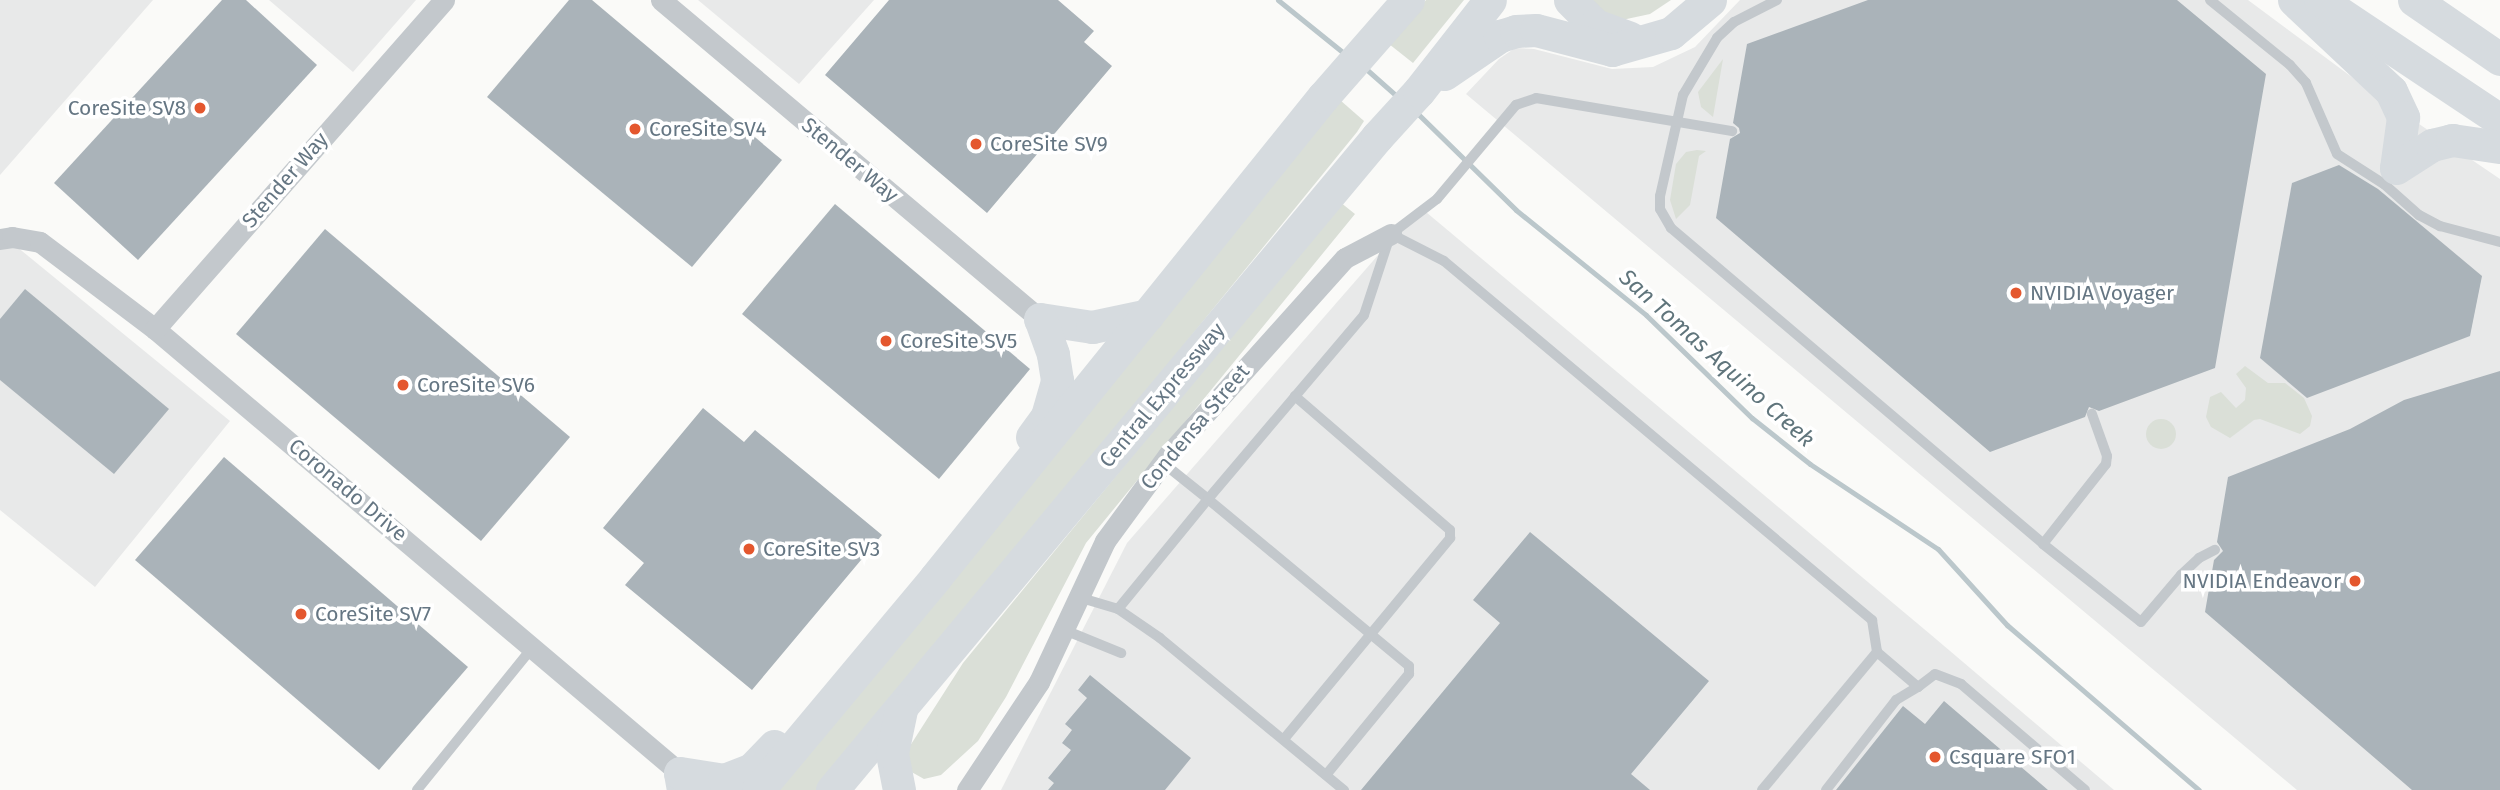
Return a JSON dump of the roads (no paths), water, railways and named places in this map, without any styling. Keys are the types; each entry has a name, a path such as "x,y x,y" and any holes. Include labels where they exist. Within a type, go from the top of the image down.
{"highway":[{"path":"1373,38 1382,0"},
{"path":"758,790 935,578 1323,97 1408,0"},
{"name":"Central Expressway","path":"832,790 1377,137 1419,91 1490,0"},
{"path":"1570,0 1595,25 1642,42"},
{"path":"1419,91 1500,36 1516,31 1536,30 1612,50 1671,33 1710,0"},
{"path":"2294,0 2391,91 2403,117 2390,176"},
{"path":"2320,0 2500,120"},
{"path":"2414,0 2444,13 2500,59"},
{"path":"2390,176 2432,145 2452,140 2500,147"},
{"path":"1040,319 1092,327 1148,315"},
{"path":"682,781 724,780 752,769 935,578 1046,416 1057,380 1054,354 1040,319"},
{"path":"899,790 892,753 901,707"}],"street":[{"name":"Stender Way","path":"155,329 444,0"},
{"name":"Stender Way","path":"661,0 1040,319"},
{"name":"Condensa Street","path":"967,790 1039,682 1105,541 1163,463 1345,258 1391,234"},
{"name":"Coronado Drive","path":"0,239 12,237 40,242 155,329 533,647 682,781"}],"lane":[{"path":"1777,0 1734,22 1717,38 1683,96 1675,121 1660,195 1660,209 1671,228 2043,544 2141,622 2181,575 2199,558 2215,550"},
{"path":"2210,0 2290,65 2306,83 2337,154 2390,176 2419,215 2440,226 2500,242"},
{"name":"Condensa Street","path":"1391,234 1437,199 1498,126 1514,101 1536,98 1675,121"},
{"path":"1675,121 1732,131"},
{"path":"1118,609 1364,315 1391,234 1444,261 1872,620 1877,652 1918,687"},
{"path":"1284,739 1450,538 1450,530 1295,396"},
{"path":"2043,544 2106,464 2107,456 2092,414"},
{"path":"1163,463 1409,666 1409,674 1326,775"},
{"path":"1078,597 1118,609 1160,638 1344,790"},
{"path":"1062,629 1121,653"},
{"path":"417,790 533,647"},
{"path":"1762,790 1877,652"},
{"path":"1826,790 1896,700 1935,674 1961,684 2085,790"}],"waterway":[{"name":"San Tomas Aquino Creek","path":"1278,0 1345,54"},
{"name":"San Tomas Aquino Creek","path":"1365,68 1399,98"},
{"name":"San Tomas Aquino Creek","path":"1415,111 1516,210 1646,315 1752,418 1810,464 1938,549 2007,625 2199,790"}],"place":[{"name":"CoreSite SV8","path":"200,108"},
{"name":"CoreSite SV4","path":"635,129"},
{"name":"CoreSite SV9","path":"976,144"},
{"name":"NVIDIA Voyager","path":"2016,293"},
{"name":"CoreSite SV5","path":"886,341"},
{"name":"CoreSite SV6","path":"403,385"},
{"name":"CoreSite SV3","path":"749,549"},
{"name":"NVIDIA Endeavor","path":"2355,581"},
{"name":"CoreSite SV7","path":"301,614"},
{"name":"Csquare SFO1","path":"1935,757"}]}
